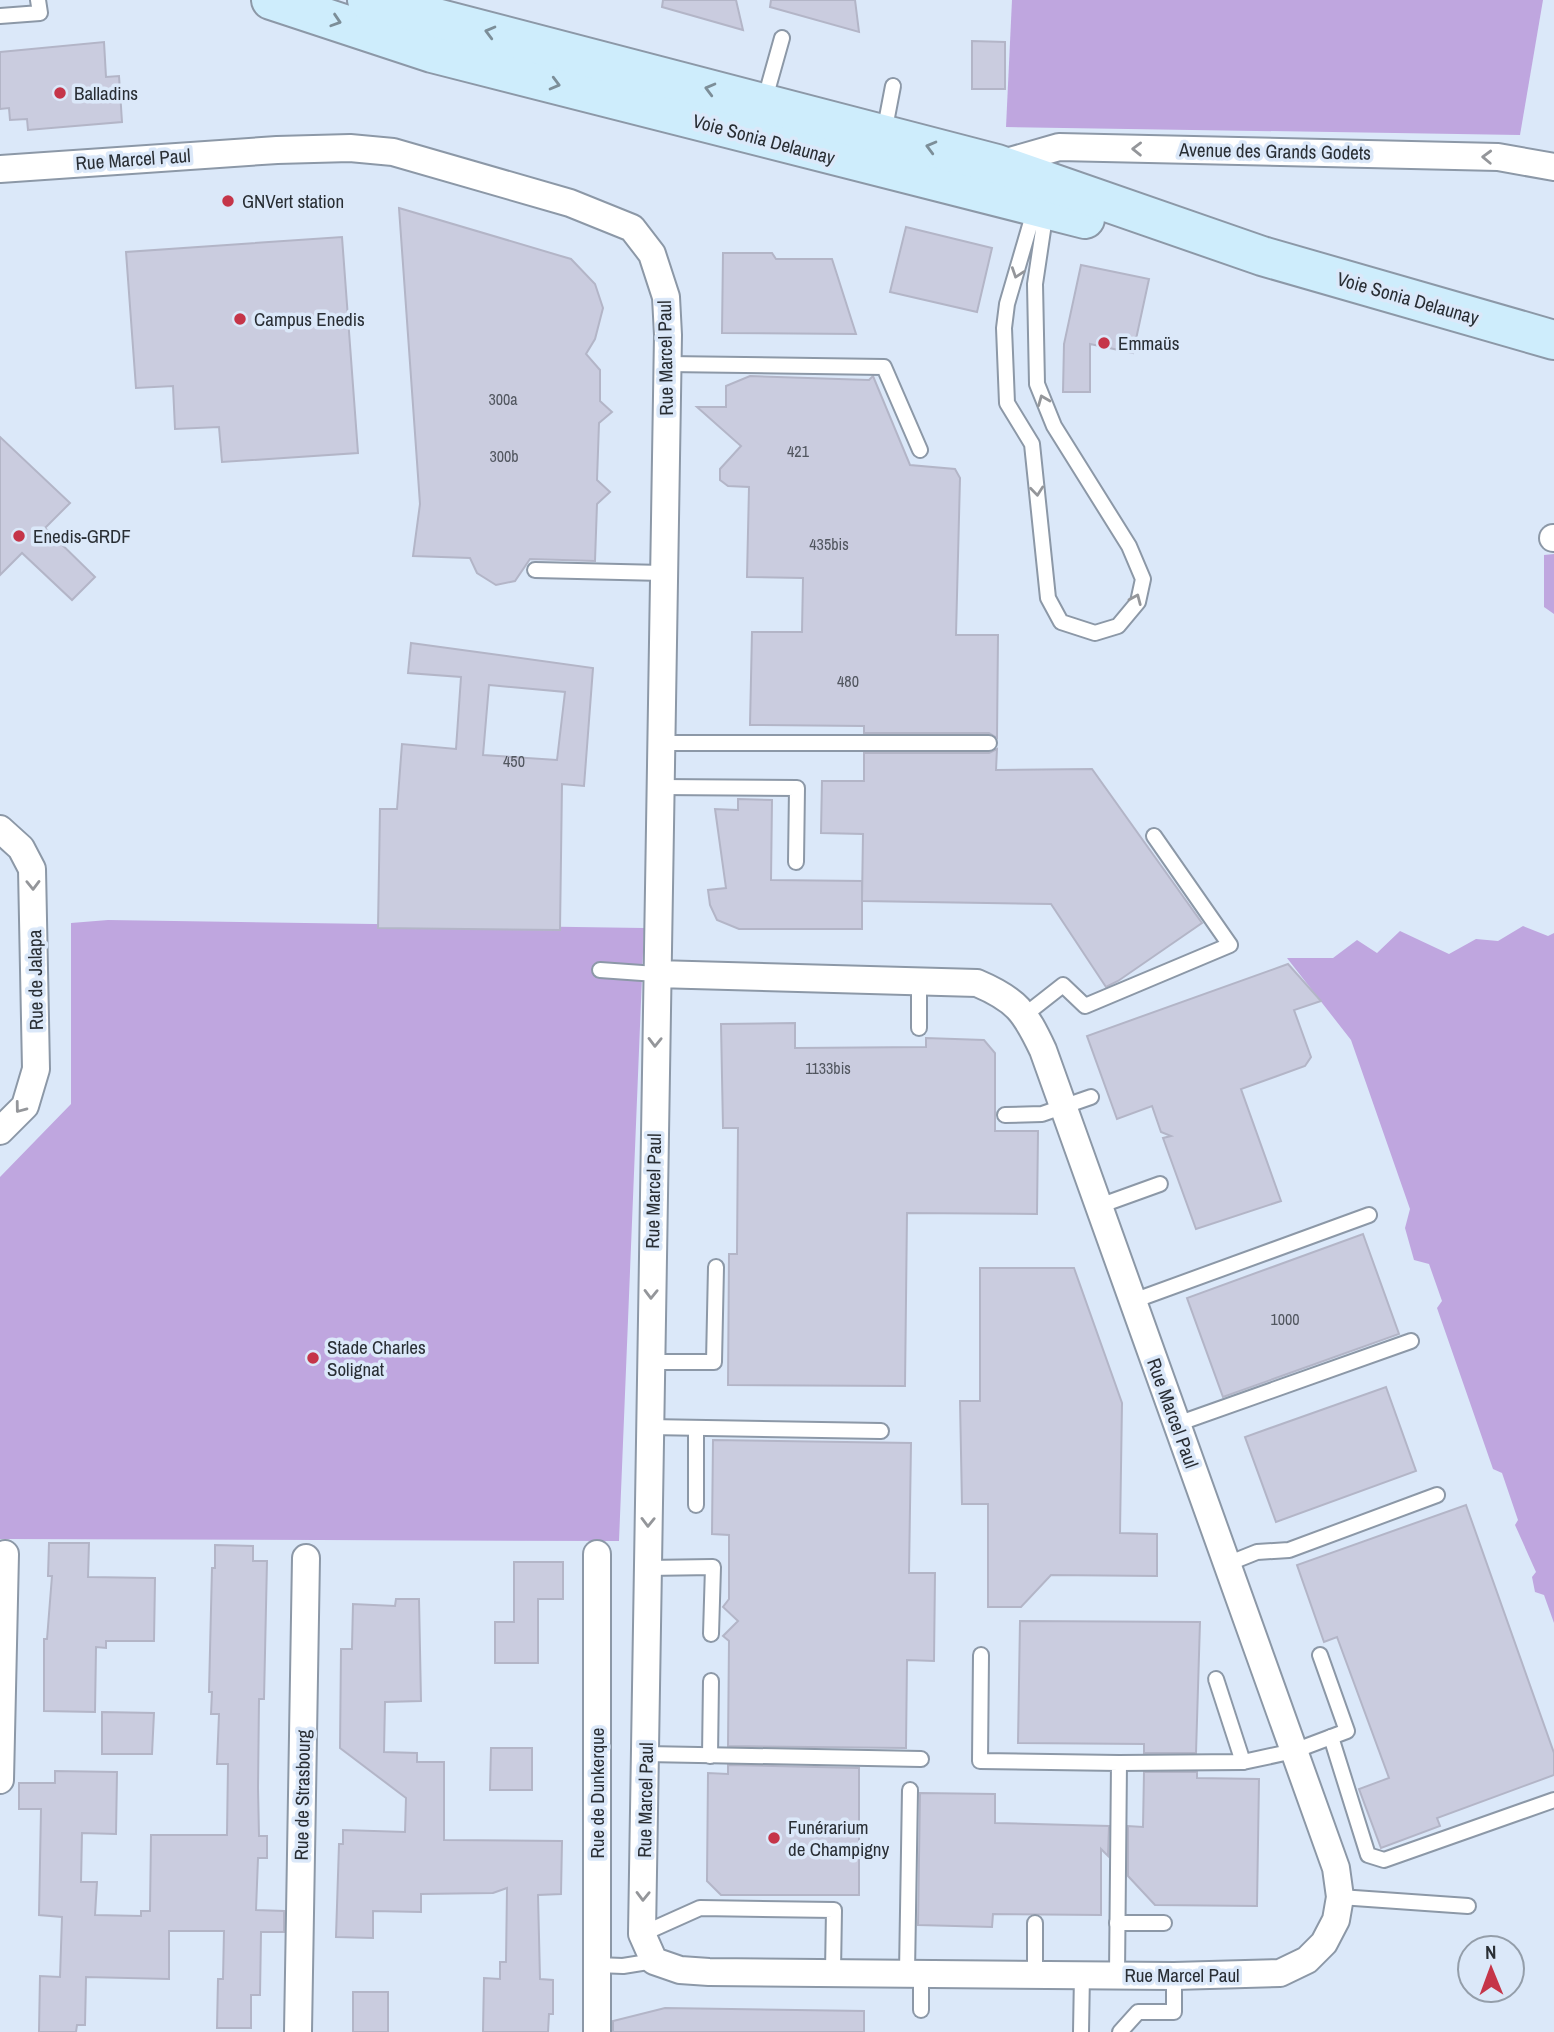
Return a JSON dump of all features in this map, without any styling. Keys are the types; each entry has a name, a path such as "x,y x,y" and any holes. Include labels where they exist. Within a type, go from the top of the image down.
{"main road":[{"name":"Voie Sonia Delaunay","path":"271,0 432,53 970,191 1262,256"},
{"name":"Voie Sonia Delaunay","path":"367,0 997,164 1262,256 1554,340"}],"street":[{"name":"Avenue des Grands Godets","path":"997,164 1059,147 1498,157 1554,167"},
{"name":"Rue Marcel Paul","path":"0,169 173,156 350,148 393,152 545,195 598,213 632,228 652,254 666,297 667,364 656,974 642,1934 654,1961 680,1970 709,1972 1174,1976 1280,1973 1307,1960 1324,1943 1336,1920 1340,1897 1336,1868 1064,1107 1043,1050 1026,1014 995,991 977,983 656,974"},
{"path":"970,191 980,174 997,164"},
{"name":"Rue de Jalapa","path":"0,829 21,848 32,869 36,1069 25,1106 0,1131"},
{"path":"0,1780 5,1554"},
{"name":"Rue de Dunkerque","path":"597,1554 597,2032"},
{"name":"Rue de Strasbourg","path":"298,2032 306,1558"}],"lane":[{"path":"0,16 40,13 38,0"},
{"path":"764,103 782,38"},
{"path":"884,135 893,86"},
{"path":"1041,208 1035,284 1037,384 1054,426 1129,546 1143,579 1138,602 1118,626 1096,633 1061,622 1048,598 1032,444 1007,402 1004,328 1007,304 1041,208"},
{"path":"667,364 884,367 920,450"},
{"path":"535,570 663,573"},
{"path":"660,743 989,743"},
{"path":"660,787 797,788 796,862"},
{"path":"1026,1014 1063,985 1085,1006 1230,945 1154,836"},
{"path":"600,970 656,974"},
{"path":"919,980 919,1028"},
{"path":"1005,1115 1042,1114 1091,1097"},
{"path":"1099,1206 1160,1184"},
{"path":"1133,1301 1369,1215"},
{"path":"650,1362 714,1362 716,1267"},
{"path":"1177,1424 1411,1341"},
{"path":"649,1427 881,1431"},
{"path":"696,1428 696,1505"},
{"path":"1227,1564 1257,1552 1289,1550 1437,1495"},
{"path":"647,1568 713,1567 711,1634"},
{"path":"981,1655 980,1761 1119,1763 1243,1762 1294,1751 1347,1731 1320,1655"},
{"path":"1216,1679 1243,1762"},
{"path":"710,1756 711,1681"},
{"path":"1331,1737 1368,1855 1384,1860 1554,1800"},
{"path":"646,1754 921,1759"},
{"path":"1116,1974 1119,1763"},
{"path":"909,1790 914,1972 920,2010"},
{"path":"1340,1897 1468,1906"},
{"path":"642,1934 700,1908 834,1910 833,1971"},
{"path":"1035,1923 1035,1973"},
{"path":"1117,1923 1164,1923"},
{"path":"597,1965 623,1966 654,1961"},
{"path":"1081,2032 1082,1974"},
{"path":"1120,2032 1138,2012 1174,2012 1174,1976"}],"shaded area":[{"path":"1012,0 1543,0 1520,135 1006,127"},
{"path":"1554,554 1554,614 1544,607 1544,555"},
{"name":"Stade Charles Solignat","path":"108,920 644,928 619,1541 0,1539 0,1177 71,1104 71,923"},
{"path":"1523,926 1548,936 1554,933 1554,1623 1544,1595 1535,1592 1532,1577 1536,1572 1515,1525 1518,1520 1502,1473 1493,1469 1437,1308 1442,1301 1429,1264 1414,1260 1405,1228 1410,1209 1351,1040 1287,958 1333,958 1357,940 1377,953 1400,931 1449,954 1476,939 1498,941"}],"building":[{"path":"663,0 736,0 743,30 662,7"},
{"path":"771,0 855,0 859,32 770,7"},
{"path":"972,41 1005,42 1005,89 972,89"},
{"name":"Balladins","path":"104,42 106,77 119,76 122,122 28,130 27,119 10,120 9,108 0,109 0,52"},
{"path":"399,208 571,259 595,284 603,308 595,339 586,354 600,370 600,401 612,412 599,423 597,480 610,492 597,504 595,561 530,559 515,581 496,585 477,573 470,558 413,556 420,504"},
{"path":"906,227 992,248 977,312 890,292"},
{"name":"Campus Enedis","path":"342,237 358,453 222,462 219,427 175,429 173,386 136,388 126,252"},
{"path":"723,253 772,253 776,259 832,259 856,334 722,333"},
{"path":"1081,265 1149,279 1133,353 1090,344 1090,392 1063,392 1064,344"},
{"path":"750,376 869,380 873,376 910,465 955,469 960,478 956,635 998,635 997,738 989,733 864,733 864,726 750,725 752,632 802,632 803,578 747,577 749,487 728,486 720,480 720,469 741,446 697,407 726,407 726,386"},
{"path":"0,437 70,503 45,528 95,577 72,600 22,553 0,575"},
{"path":"411,643 593,668 584,786 562,784 560,930 378,928 380,809 397,809 402,744 456,749 461,677 408,673","holes":["489,685 565,692 557,760 483,755"]},
{"path":"997,749 996,770 1092,769 1202,923 1106,987 1051,904 862,901 863,834 821,833 822,781 864,781 864,753 989,753"},
{"path":"738,799 772,800 771,880 862,881 862,929 739,929 717,920 710,905 708,890 726,888 715,809 738,810"},
{"path":"1288,964 1321,1001 1294,1010 1311,1057 1305,1066 1241,1089 1281,1201 1196,1229 1163,1138 1171,1136 1161,1132 1152,1106 1117,1119 1087,1036"},
{"path":"795,1023 795,1048 926,1047 926,1038 984,1040 995,1053 995,1131 1038,1131 1037,1214 907,1213 905,1386 728,1385 729,1254 737,1254 738,1128 723,1128 721,1024"},
{"path":"1363,1234 1399,1334 1223,1397 1187,1298"},
{"path":"980,1268 1074,1268 1122,1403 1120,1533 1157,1534 1157,1576 1051,1575 1021,1607 988,1607 988,1504 962,1504 960,1401 980,1401"},
{"path":"1386,1387 1416,1471 1276,1522 1245,1437"},
{"path":"713,1440 911,1443 909,1573 935,1573 934,1661 907,1660 906,1748 728,1746 729,1641 723,1636 738,1621 723,1607 729,1599 729,1535 712,1534"},
{"path":"1466,1505 1554,1753 1554,1775 1437,1818 1440,1826 1381,1848 1359,1789 1389,1778 1337,1637 1324,1642 1297,1565"},
{"path":"49,1543 89,1543 88,1577 155,1578 154,1641 106,1641 106,1648 96,1647 95,1712 44,1711 44,1639 47,1639 52,1576 48,1576"},
{"path":"215,1545 253,1546 253,1561 267,1561 264,1699 259,1699 258,1788 259,1836 267,1836 267,1858 258,1858 256,1910 284,1911 284,1932 261,1932 260,1995 251,1995 251,2028 217,2028 218,1979 223,1979 224,1931 169,1931 169,1979 86,1977 85,2025 77,2025 76,2032 39,2032 40,1976 60,1977 62,1917 39,1915 41,1809 19,1809 19,1783 55,1783 55,1771 117,1772 116,1834 82,1833 81,1882 97,1882 95,1915 141,1916 141,1911 150,1911 151,1835 227,1835 228,1764 217,1764 219,1714 211,1714 212,1692 209,1692"},
{"path":"514,1562 563,1562 563,1599 538,1599 538,1663 495,1663 495,1622 514,1622"},
{"path":"396,1599 419,1599 421,1701 385,1702 384,1752 417,1753 417,1762 444,1762 444,1840 562,1841 561,1894 538,1895 540,1979 553,1980 553,2014 549,2014 548,2032 483,2032 484,1978 500,1979 500,1962 506,1962 507,1888 493,1893 421,1894 421,1912 373,1911 373,1938 336,1937 339,1844 343,1844 343,1830 405,1832 406,1798 340,1748 341,1649 352,1649 353,1604 395,1606"},
{"path":"1020,1621 1200,1622 1196,1753 1144,1753 1144,1744 1018,1743"},
{"path":"102,1712 154,1713 152,1754 102,1754"},
{"path":"491,1748 532,1748 532,1790 490,1790"},
{"path":"728,1765 859,1768 859,1895 721,1895 707,1881 708,1773 728,1774"},
{"path":"1144,1772 1197,1772 1197,1778 1259,1779 1257,1906 1155,1905 1128,1876 1128,1826 1143,1827"},
{"path":"920,1793 995,1794 995,1823 1109,1826 1108,1856 1101,1849 1101,1915 993,1914 992,1927 918,1925"},
{"path":"353,1992 388,1992 388,2032 353,2032"},
{"path":"665,2008 864,2011 864,2032 613,2032 613,2021"}],"place":[{"name":"Balladins","path":"60,93"},
{"name":"GNVert station","path":"228,201"},
{"name":"Campus Enedis","path":"240,319"},
{"name":"Emmaüs","path":"1104,343"},
{"name":"Enedis-GRDF","path":"19,536"},
{"name":"Stade Charles Solignat","path":"313,1358"},
{"name":"Funérarium de Champigny","path":"774,1838"}]}
